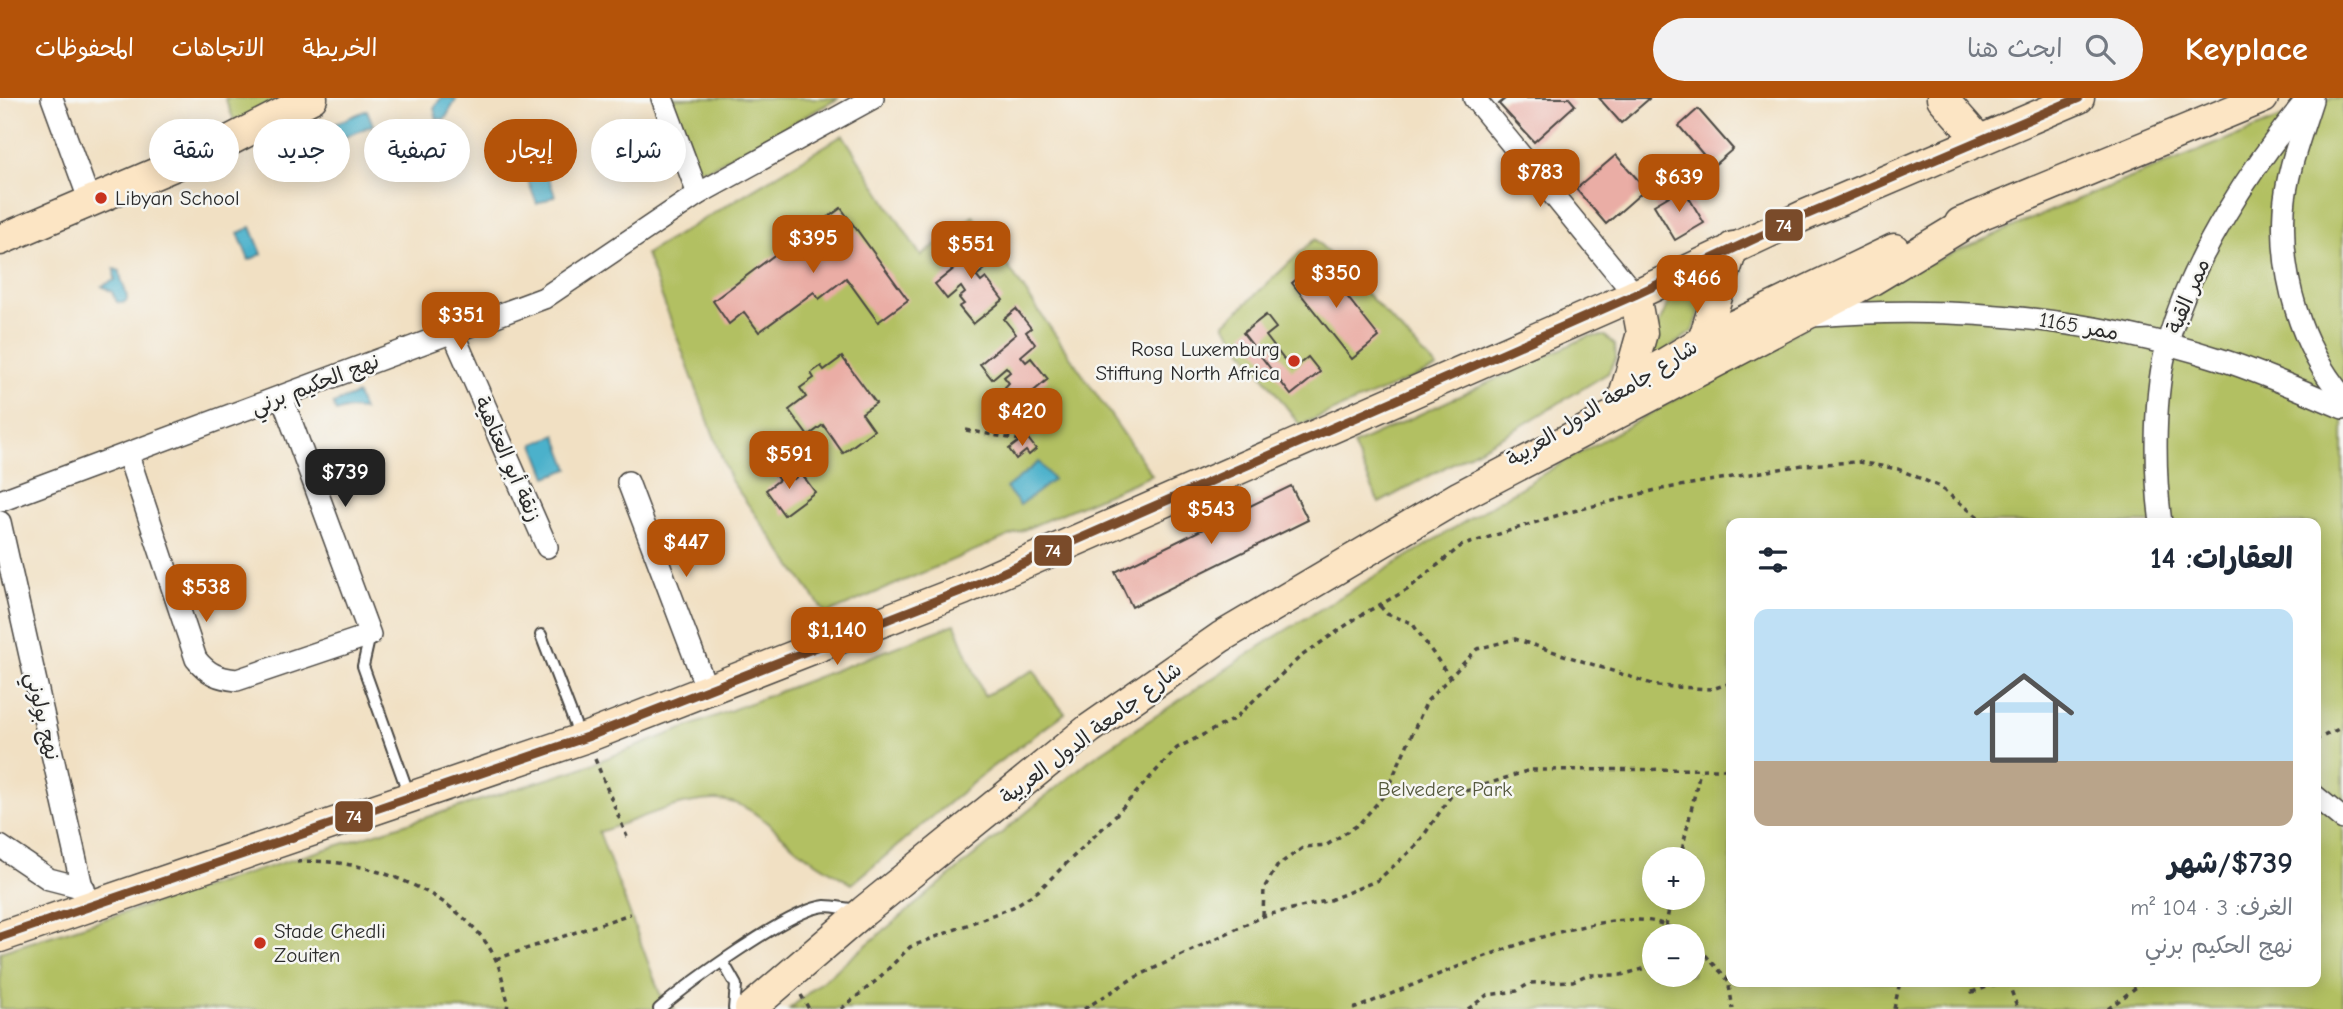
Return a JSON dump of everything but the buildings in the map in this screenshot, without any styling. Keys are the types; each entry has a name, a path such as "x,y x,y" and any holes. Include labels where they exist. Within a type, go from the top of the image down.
{"street":[{"path":"52,98 90,202"},
{"path":"0,240 213,149 312,98"},
{"path":"662,98 698,194"},
{"name":"نهج الحكيم برني","path":"0,501 544,298 698,194 873,98"},
{"path":"1942,98 1979,140"},
{"path":"0,937 85,899 410,798 581,739 963,590 1635,295 1734,247 2079,98"},
{"name":"شارع جامعة الدول العربية","path":"750,1009 864,911 1089,729 1221,637 1460,496 1531,461 1704,341 1862,262 2263,98"},
{"name":"ممر القبة","path":"2161,518 2157,430 2167,344 2215,234 2273,143 2310,98"},
{"name":"ممر القبة","path":"2310,98 2288,179 2284,239 2287,274 2304,333 2327,378 2343,397"},
{"path":"1477,99 1635,295 1642,334 1623,398"},
{"name":"شارع جامعة الدول العربية","path":"1623,398 1688,375 1803,317 1872,280 1979,216"},
{"path":"1688,375 1704,341 1734,247"},
{"name":"ممر 1165","path":"1803,317 1936,311 1999,313 2097,327 2221,359 2343,408"},
{"name":"زنقة أبو العتاهية","path":"453,332 547,547"},
{"path":"128,455 196,659 206,672 220,679 237,680 370,635 282,397"},
{"path":"628,482 707,690"},
{"name":"نهج بولوني","path":"0,522 85,899"},
{"path":"2321,801 2343,819"},
{"path":"0,846 85,899"}],"lane":[{"path":"370,635 363,666 410,798"},
{"path":"541,635 581,739"},
{"path":"659,1009 678,991 801,914 824,906 864,911"},
{"path":"723,962 736,985 734,1009"}],"path":[{"path":"966,430 1020,440"},
{"path":"841,1009 877,980 910,947 1013,906 1038,891 1112,819 1177,748 1234,719 1300,657 1379,605 1407,590 1461,546 1505,530 1656,490 1803,465 1858,462 1898,469 1938,486 1980,518"},
{"path":"1379,605 1387,614 1412,623 1449,676"},
{"path":"1263,916 1264,888 1278,865 1304,847 1327,845 1359,824 1385,794 1427,701 1477,649 1515,639 1658,685 1712,689 1726,685"},
{"path":"2321,737 2343,727"},
{"path":"1084,1009 1132,979 1263,916 1330,900 1378,880 1417,845 1451,796 1530,770 1726,769"},
{"path":"1683,847 1700,771"},
{"path":"602,777 627,836"},
{"path":"294,863 318,860 394,877 436,895 471,927 496,959 508,1002 507,1009"},
{"path":"496,959 630,914"},
{"path":"1353,1009 1497,953 1574,928 1617,920 1660,924"},
{"path":"1705,954 1726,978"},
{"path":"1468,1009 1487,995 1517,991 1530,983 1573,981 1587,975 1621,975 1642,969"},
{"path":"1729,987 1733,1009"},
{"path":"1894,1009 1899,987"},
{"path":"1972,987 1972,992 1988,987"},
{"path":"2007,987 2018,1009"},
{"path":"2108,1009 2137,987"}],"green space":[{"path":"225,98 281,98 239,121 233,119"},
{"path":"670,98 839,98 708,169 698,169 686,139 686,119 678,119"},
{"name":"Belvedere Park","path":"2331,98 2343,98 2343,1009 789,1009 1091,759 1273,638 1553,468 1883,283 2078,199"},
{"path":"843,135 921,256 973,216 1152,475 826,614 730,479 646,254"},
{"path":"1315,239 1437,368 1300,425 1224,324"},
{"path":"1712,275 1693,331 1647,363 1655,333 1669,301"},
{"path":"1589,336 1605,336 1615,345 1616,358 1608,373 1518,428 1379,503 1353,445"},
{"name":"Stade Chedli Zouiten","path":"955,624 984,696 1034,670 1065,713 988,770 852,884 797,849 750,810 727,801 686,803 599,832 660,994 675,1009 0,1009 0,952 576,770"}],"water":[{"path":"441,98 457,98 445,119 437,119 434,108"},
{"path":"367,110 371,119 364,119 364,129 350,135 350,119 346,119"},
{"path":"529,182 550,182 555,196 537,204"},
{"path":"251,227 262,254 249,260 238,233"},
{"path":"114,269 120,271 126,293 127,300 123,303 117,302 112,292 102,286 115,280"},
{"path":"357,394 363,410 345,409 336,412 333,404"},
{"path":"556,435 569,469 547,477 534,444"},
{"path":"1039,462 1053,480 1020,505 1006,488"}],"transit line":[{"name":"74","path":"0,937 587,737 963,590 1635,295 1803,216 2079,98"}],"place":[{"name":"Libyan School","path":"101,198"},
{"name":"Rosa Luxemburg Stiftung North Africa","path":"1294,361"},
{"name":"Stade Chedli Zouiten","path":"260,943"}]}
